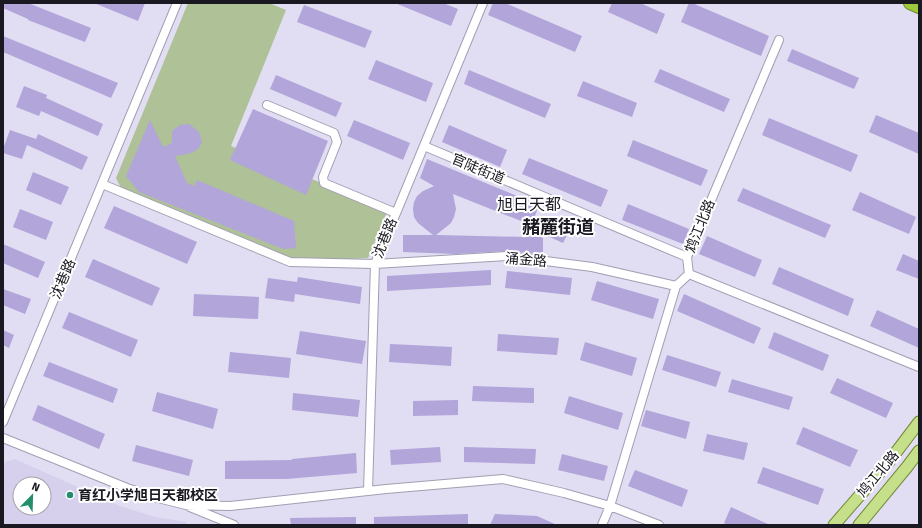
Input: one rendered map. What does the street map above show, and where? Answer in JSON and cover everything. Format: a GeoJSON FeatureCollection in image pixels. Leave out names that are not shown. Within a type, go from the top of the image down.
{"type":"FeatureCollection","features":[{"type":"Feature","properties":{"kind":"highway"},"geometry":{"type":"LineString","coordinates":[[910,3],[919,7]]}},
{"type":"Feature","properties":{"kind":"main road","name":"鸠江北路"},"geometry":{"type":"LineString","coordinates":[[834,525],[888,463],[919,422]]}},
{"type":"Feature","properties":{"kind":"main road","name":"鸠江北路"},"geometry":{"type":"LineString","coordinates":[[859,525],[908,467],[919,450]]}},
{"type":"Feature","properties":{"kind":"street","name":"沈巷路"},"geometry":{"type":"LineString","coordinates":[[3,422],[178,3]]}},
{"type":"Feature","properties":{"kind":"street","name":"沈巷路"},"geometry":{"type":"LineString","coordinates":[[368,491],[375,264],[483,3]]}},
{"type":"Feature","properties":{"kind":"street","name":"鸩江北路"},"geometry":{"type":"LineString","coordinates":[[676,286],[689,274],[687,257],[780,40]]}},
{"type":"Feature","properties":{"kind":"street"},"geometry":{"type":"LineString","coordinates":[[267,105],[334,133],[337,142],[323,177],[324,183],[396,213]]}},
{"type":"Feature","properties":{"kind":"street","name":"官陡街道"},"geometry":{"type":"LineString","coordinates":[[424,146],[687,257]]}},
{"type":"Feature","properties":{"kind":"street","name":"涌金路"},"geometry":{"type":"LineString","coordinates":[[102,184],[290,262],[375,264],[507,256],[592,267],[676,286]]}},
{"type":"Feature","properties":{"kind":"street"},"geometry":{"type":"LineString","coordinates":[[689,274],[919,367]]}},
{"type":"Feature","properties":{"kind":"street"},"geometry":{"type":"LineString","coordinates":[[602,525],[610,506],[676,286]]}},
{"type":"Feature","properties":{"kind":"street"},"geometry":{"type":"LineString","coordinates":[[3,438],[127,488],[186,505],[234,525]]}},
{"type":"Feature","properties":{"kind":"street"},"geometry":{"type":"LineString","coordinates":[[186,505],[230,506],[368,491],[503,479],[564,493],[610,506],[659,525]]}},
{"type":"Feature","properties":{"kind":"shaded area","name":"育红小学旭日天都校区"},"geometry":{"type":"Polygon","coordinates":[[[15,459],[120,506],[155,517],[187,522],[186,525],[3,525],[3,466],[5,462],[15,459]]]}},
{"type":"Feature","properties":{"kind":"green space"},"geometry":{"type":"Polygon","coordinates":[[[188,3],[269,3],[286,10],[231,146],[388,210],[368,258],[290,262],[121,188],[116,178],[188,3]]]}},
{"type":"Feature","properties":{"kind":"building"},"geometry":{"type":"Polygon","coordinates":[[[3,3],[28,3],[91,28],[85,42],[28,20],[3,8],[3,3]]]}},
{"type":"Feature","properties":{"kind":"building"},"geometry":{"type":"Polygon","coordinates":[[[94,3],[145,3],[138,21],[94,3]]]}},
{"type":"Feature","properties":{"kind":"building"},"geometry":{"type":"Polygon","coordinates":[[[395,3],[443,3],[458,9],[451,26],[395,3]]]}},
{"type":"Feature","properties":{"kind":"building"},"geometry":{"type":"Polygon","coordinates":[[[493,3],[505,3],[582,36],[575,52],[488,15],[493,3]]]}},
{"type":"Feature","properties":{"kind":"building"},"geometry":{"type":"Polygon","coordinates":[[[612,3],[640,3],[665,14],[657,34],[608,12],[612,3]]]}},
{"type":"Feature","properties":{"kind":"building"},"geometry":{"type":"Polygon","coordinates":[[[689,3],[769,36],[761,56],[681,22],[689,3]]]}},
{"type":"Feature","properties":{"kind":"building"},"geometry":{"type":"Polygon","coordinates":[[[304,5],[372,31],[365,48],[297,22],[304,5]]]}},
{"type":"Feature","properties":{"kind":"building"},"geometry":{"type":"Polygon","coordinates":[[[3,36],[118,83],[111,98],[3,52],[3,36]]]}},
{"type":"Feature","properties":{"kind":"building"},"geometry":{"type":"Polygon","coordinates":[[[792,49],[859,78],[854,89],[787,61],[792,49]]]}},
{"type":"Feature","properties":{"kind":"building"},"geometry":{"type":"Polygon","coordinates":[[[376,60],[433,83],[426,102],[368,79],[376,60]]]}},
{"type":"Feature","properties":{"kind":"building"},"geometry":{"type":"Polygon","coordinates":[[[660,69],[730,99],[724,112],[654,82],[660,69]]]}},
{"type":"Feature","properties":{"kind":"building"},"geometry":{"type":"Polygon","coordinates":[[[469,70],[551,104],[545,118],[464,84],[469,70]]]}},
{"type":"Feature","properties":{"kind":"building"},"geometry":{"type":"Polygon","coordinates":[[[276,75],[342,103],[336,117],[270,89],[276,75]]]}},
{"type":"Feature","properties":{"kind":"building"},"geometry":{"type":"Polygon","coordinates":[[[583,81],[637,103],[632,117],[577,96],[583,81]]]}},
{"type":"Feature","properties":{"kind":"building"},"geometry":{"type":"Polygon","coordinates":[[[24,86],[47,95],[46,98],[103,124],[98,136],[41,111],[39,116],[16,107],[24,86]]]}},
{"type":"Feature","properties":{"kind":"building"},"geometry":{"type":"Polygon","coordinates":[[[253,109],[328,141],[306,195],[230,160],[253,109]]]}},
{"type":"Feature","properties":{"kind":"building"},"geometry":{"type":"Polygon","coordinates":[[[876,115],[919,133],[919,154],[869,132],[876,115]]]}},
{"type":"Feature","properties":{"kind":"building"},"geometry":{"type":"Polygon","coordinates":[[[769,118],[858,155],[851,172],[762,135],[769,118]]]}},
{"type":"Feature","properties":{"kind":"building"},"geometry":{"type":"Polygon","coordinates":[[[150,120],[163,147],[172,143],[172,131],[180,125],[189,124],[199,132],[202,143],[197,150],[188,154],[175,156],[187,183],[194,186],[197,180],[294,221],[296,248],[283,249],[139,192],[126,176],[150,120]]]}},
{"type":"Feature","properties":{"kind":"building"},"geometry":{"type":"Polygon","coordinates":[[[354,120],[410,143],[403,160],[347,136],[354,120]]]}},
{"type":"Feature","properties":{"kind":"building"},"geometry":{"type":"Polygon","coordinates":[[[449,125],[507,150],[500,167],[442,142],[449,125]]]}},
{"type":"Feature","properties":{"kind":"building"},"geometry":{"type":"Polygon","coordinates":[[[10,130],[36,139],[38,134],[88,157],[82,170],[27,145],[22,159],[3,153],[10,130]]]}},
{"type":"Feature","properties":{"kind":"building"},"geometry":{"type":"Polygon","coordinates":[[[633,140],[708,170],[701,186],[627,156],[633,140]]]}},
{"type":"Feature","properties":{"kind":"building"},"geometry":{"type":"Polygon","coordinates":[[[529,158],[608,190],[601,207],[522,174],[529,158]]]}},
{"type":"Feature","properties":{"kind":"building"},"geometry":{"type":"Polygon","coordinates":[[[427,159],[539,205],[535,216],[569,231],[563,243],[543,234],[543,255],[507,251],[455,254],[403,252],[403,235],[433,235],[418,223],[414,217],[414,202],[417,196],[423,191],[434,186],[420,178],[427,159]],[[453,194],[456,209],[454,217],[451,223],[436,235],[526,237],[531,225],[453,194]]]}},
{"type":"Feature","properties":{"kind":"building"},"geometry":{"type":"Polygon","coordinates":[[[33,172],[69,187],[61,205],[26,190],[33,172]]]}},
{"type":"Feature","properties":{"kind":"building"},"geometry":{"type":"Polygon","coordinates":[[[743,188],[831,225],[825,238],[737,201],[743,188]]]}},
{"type":"Feature","properties":{"kind":"building"},"geometry":{"type":"Polygon","coordinates":[[[860,192],[916,217],[909,234],[852,210],[860,192]]]}},
{"type":"Feature","properties":{"kind":"building"},"geometry":{"type":"Polygon","coordinates":[[[628,204],[689,229],[683,244],[622,220],[628,204]]]}},
{"type":"Feature","properties":{"kind":"building"},"geometry":{"type":"Polygon","coordinates":[[[114,206],[197,242],[187,264],[104,228],[114,206]]]}},
{"type":"Feature","properties":{"kind":"building"},"geometry":{"type":"Polygon","coordinates":[[[20,209],[53,222],[46,240],[13,227],[20,209]]]}},
{"type":"Feature","properties":{"kind":"building"},"geometry":{"type":"Polygon","coordinates":[[[707,236],[762,260],[755,277],[699,254],[707,236]]]}},
{"type":"Feature","properties":{"kind":"building"},"geometry":{"type":"Polygon","coordinates":[[[3,244],[45,262],[38,278],[3,263],[3,244]]]}},
{"type":"Feature","properties":{"kind":"building"},"geometry":{"type":"Polygon","coordinates":[[[903,254],[919,261],[919,279],[896,270],[903,254]]]}},
{"type":"Feature","properties":{"kind":"building"},"geometry":{"type":"Polygon","coordinates":[[[93,259],[160,288],[152,306],[85,277],[93,259]]]}},
{"type":"Feature","properties":{"kind":"building"},"geometry":{"type":"Polygon","coordinates":[[[779,267],[854,299],[848,316],[772,284],[779,267]]]}},
{"type":"Feature","properties":{"kind":"building"},"geometry":{"type":"Polygon","coordinates":[[[491,270],[491,285],[387,291],[387,276],[491,270]]]}},
{"type":"Feature","properties":{"kind":"building"},"geometry":{"type":"Polygon","coordinates":[[[507,271],[572,278],[570,295],[505,288],[507,271]]]}},
{"type":"Feature","properties":{"kind":"building"},"geometry":{"type":"Polygon","coordinates":[[[298,277],[362,287],[360,304],[295,294],[294,302],[265,298],[268,278],[297,282],[298,277]]]}},
{"type":"Feature","properties":{"kind":"building"},"geometry":{"type":"Polygon","coordinates":[[[597,281],[659,299],[653,319],[591,300],[597,281]]]}},
{"type":"Feature","properties":{"kind":"building"},"geometry":{"type":"Polygon","coordinates":[[[3,289],[31,299],[25,314],[3,305],[3,289]]]}},
{"type":"Feature","properties":{"kind":"building"},"geometry":{"type":"Polygon","coordinates":[[[194,294],[259,297],[258,319],[193,316],[194,294]]]}},
{"type":"Feature","properties":{"kind":"building"},"geometry":{"type":"Polygon","coordinates":[[[684,294],[761,328],[754,344],[677,311],[684,294]]]}},
{"type":"Feature","properties":{"kind":"building"},"geometry":{"type":"Polygon","coordinates":[[[877,310],[919,329],[919,348],[870,326],[877,310]]]}},
{"type":"Feature","properties":{"kind":"building"},"geometry":{"type":"Polygon","coordinates":[[[69,312],[138,340],[131,357],[62,328],[69,312]]]}},
{"type":"Feature","properties":{"kind":"building"},"geometry":{"type":"Polygon","coordinates":[[[3,330],[14,335],[9,348],[3,345],[3,330]]]}},
{"type":"Feature","properties":{"kind":"building"},"geometry":{"type":"Polygon","coordinates":[[[300,331],[366,341],[362,364],[296,354],[300,331]]]}},
{"type":"Feature","properties":{"kind":"building"},"geometry":{"type":"Polygon","coordinates":[[[774,332],[829,355],[823,371],[768,348],[774,332]]]}},
{"type":"Feature","properties":{"kind":"building"},"geometry":{"type":"Polygon","coordinates":[[[498,334],[559,338],[557,355],[497,351],[498,334]]]}},
{"type":"Feature","properties":{"kind":"building"},"geometry":{"type":"Polygon","coordinates":[[[585,342],[637,358],[632,376],[580,360],[585,342]]]}},
{"type":"Feature","properties":{"kind":"building"},"geometry":{"type":"Polygon","coordinates":[[[390,344],[452,347],[451,366],[389,362],[390,344]]]}},
{"type":"Feature","properties":{"kind":"building"},"geometry":{"type":"Polygon","coordinates":[[[230,352],[291,358],[289,378],[228,372],[230,352]]]}},
{"type":"Feature","properties":{"kind":"building"},"geometry":{"type":"Polygon","coordinates":[[[667,355],[721,372],[716,387],[662,370],[667,355]]]}},
{"type":"Feature","properties":{"kind":"building"},"geometry":{"type":"Polygon","coordinates":[[[49,362],[118,389],[113,403],[43,376],[49,362]]]}},
{"type":"Feature","properties":{"kind":"building"},"geometry":{"type":"Polygon","coordinates":[[[837,378],[893,403],[886,418],[830,393],[837,378]]]}},
{"type":"Feature","properties":{"kind":"building"},"geometry":{"type":"Polygon","coordinates":[[[732,379],[793,397],[789,410],[728,392],[732,379]]]}},
{"type":"Feature","properties":{"kind":"building"},"geometry":{"type":"Polygon","coordinates":[[[473,386],[534,388],[534,403],[472,401],[473,386]]]}},
{"type":"Feature","properties":{"kind":"building"},"geometry":{"type":"Polygon","coordinates":[[[157,392],[218,409],[213,429],[152,411],[157,392]]]}},
{"type":"Feature","properties":{"kind":"building"},"geometry":{"type":"Polygon","coordinates":[[[293,393],[360,400],[358,417],[292,410],[293,393]]]}},
{"type":"Feature","properties":{"kind":"building"},"geometry":{"type":"Polygon","coordinates":[[[569,396],[623,413],[618,430],[564,413],[569,396]]]}},
{"type":"Feature","properties":{"kind":"building"},"geometry":{"type":"Polygon","coordinates":[[[458,400],[458,415],[413,416],[413,401],[458,400]]]}},
{"type":"Feature","properties":{"kind":"building"},"geometry":{"type":"Polygon","coordinates":[[[38,405],[105,434],[99,449],[32,420],[38,405]]]}},
{"type":"Feature","properties":{"kind":"building"},"geometry":{"type":"Polygon","coordinates":[[[646,410],[690,422],[686,439],[641,426],[646,410]]]}},
{"type":"Feature","properties":{"kind":"building"},"geometry":{"type":"Polygon","coordinates":[[[803,427],[858,450],[850,467],[796,444],[803,427]]]}},
{"type":"Feature","properties":{"kind":"building"},"geometry":{"type":"Polygon","coordinates":[[[707,434],[748,443],[744,460],[703,451],[707,434]]]}},
{"type":"Feature","properties":{"kind":"building"},"geometry":{"type":"Polygon","coordinates":[[[136,445],[193,460],[189,476],[132,461],[136,445]]]}},
{"type":"Feature","properties":{"kind":"building"},"geometry":{"type":"Polygon","coordinates":[[[440,447],[441,462],[391,465],[390,450],[440,447]]]}},
{"type":"Feature","properties":{"kind":"building"},"geometry":{"type":"Polygon","coordinates":[[[464,447],[536,449],[535,464],[464,462],[464,447]]]}},
{"type":"Feature","properties":{"kind":"building"},"geometry":{"type":"Polygon","coordinates":[[[356,453],[357,473],[286,479],[225,479],[225,461],[292,460],[356,453]]]}},
{"type":"Feature","properties":{"kind":"building"},"geometry":{"type":"Polygon","coordinates":[[[562,454],[608,466],[604,481],[558,470],[562,454]]]}},
{"type":"Feature","properties":{"kind":"building"},"geometry":{"type":"Polygon","coordinates":[[[763,467],[824,489],[818,505],[757,483],[763,467]]]}},
{"type":"Feature","properties":{"kind":"building"},"geometry":{"type":"Polygon","coordinates":[[[635,470],[688,490],[682,507],[628,486],[635,470]]]}},
{"type":"Feature","properties":{"kind":"building"},"geometry":{"type":"Polygon","coordinates":[[[731,507],[770,525],[728,525],[724,523],[731,507]]]}},
{"type":"Feature","properties":{"kind":"building"},"geometry":{"type":"Polygon","coordinates":[[[468,514],[468,525],[374,525],[374,517],[468,514]]]}},
{"type":"Feature","properties":{"kind":"building"},"geometry":{"type":"Polygon","coordinates":[[[495,514],[537,516],[557,525],[490,525],[495,514]]]}},
{"type":"Feature","properties":{"kind":"building"},"geometry":{"type":"Polygon","coordinates":[[[356,517],[356,525],[291,525],[290,518],[356,517]]]}},
{"type":"Feature","properties":{"kind":"place","name":"育红小学旭日天都校区"},"geometry":{"type":"Point","coordinates":[70,495]}},
{"type":"Feature","properties":{"kind":"district","name":"旭日天都"},"geometry":{"type":"Point","coordinates":[529,204]}},
{"type":"Feature","properties":{"kind":"district","name":"赭麓街道"},"geometry":{"type":"Point","coordinates":[558,227]}}]}
